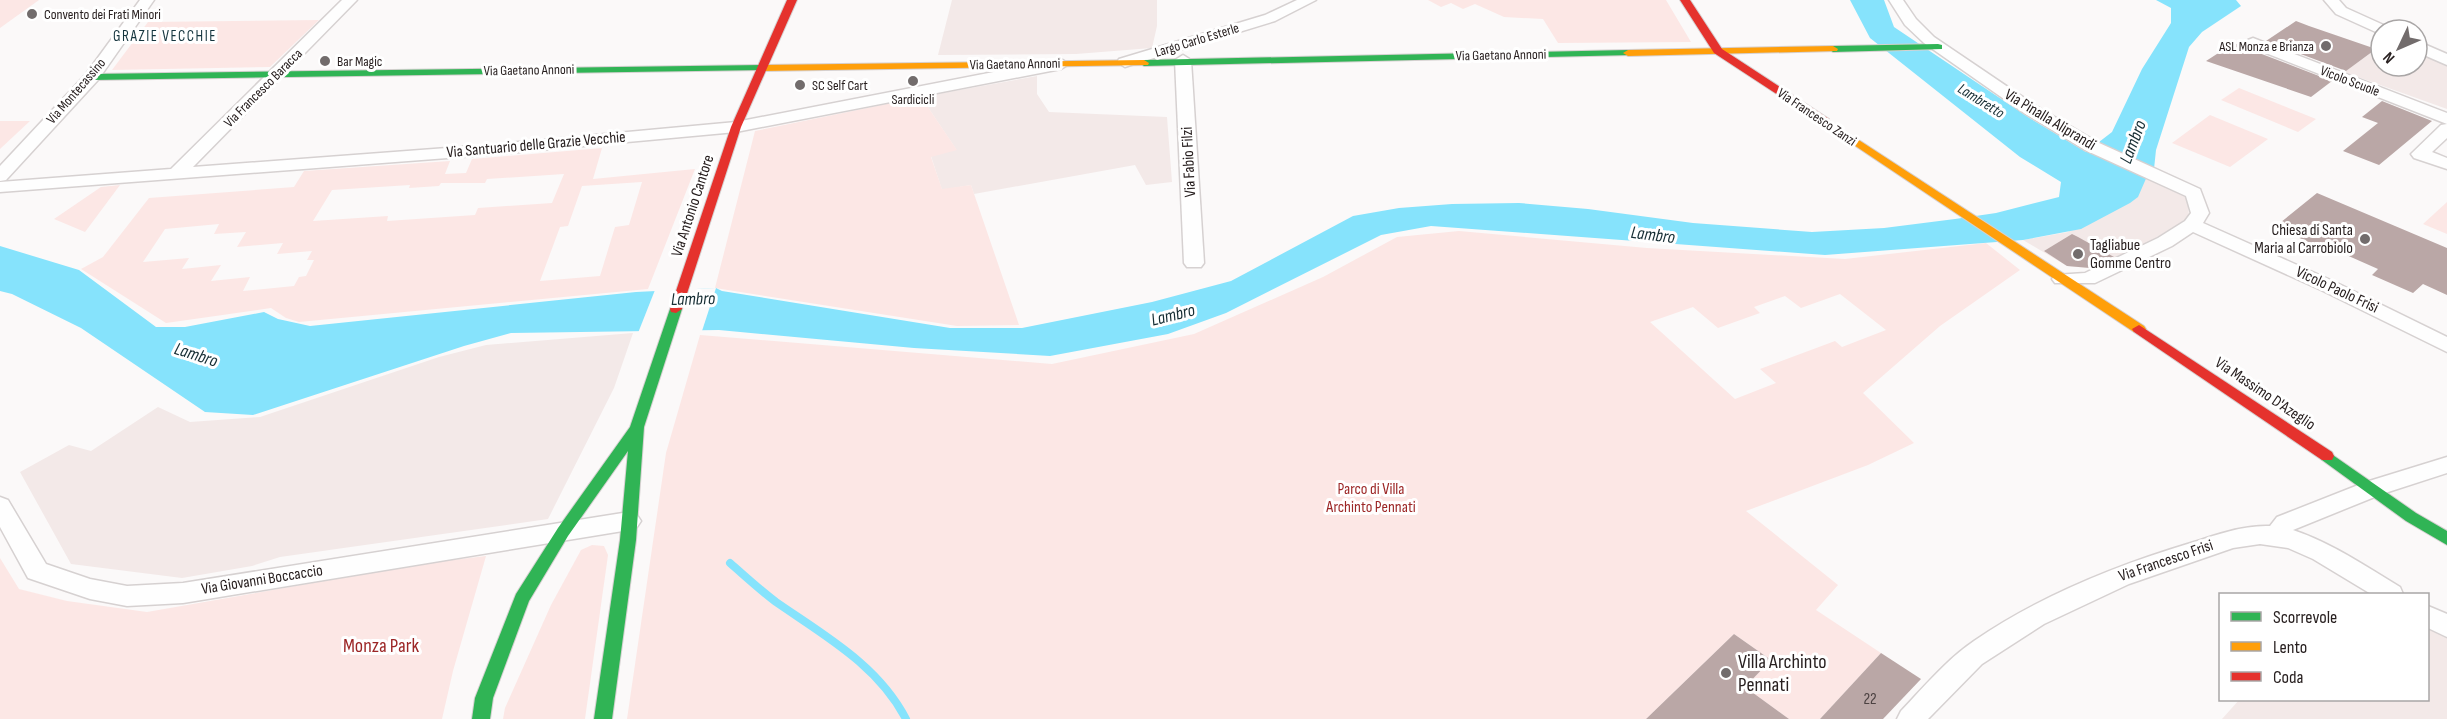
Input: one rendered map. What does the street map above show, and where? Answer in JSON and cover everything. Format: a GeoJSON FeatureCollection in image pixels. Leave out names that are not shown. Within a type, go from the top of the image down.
{"type":"FeatureCollection","features":[{"type":"Feature","properties":{"kind":"street","name":"Via Montecassino"},"geometry":{"type":"LineString","coordinates":[[0,176],[92,77],[147,0]]}},
{"type":"Feature","properties":{"kind":"street","name":"Via Francesco Baracca"},"geometry":{"type":"LineString","coordinates":[[175,175],[350,0]]}},
{"type":"Feature","properties":{"kind":"street","name":"Via Antonio Cantore"},"geometry":{"type":"LineString","coordinates":[[637,427],[736,127],[792,0]]}},
{"type":"Feature","properties":{"kind":"street","name":"Largo Carlo Esterle"},"geometry":{"type":"LineString","coordinates":[[1270,18],[1290,0]]}},
{"type":"Feature","properties":{"kind":"street","name":"Largo Carlo Esterle"},"geometry":{"type":"LineString","coordinates":[[1124,63],[1270,18],[1309,0]]}},
{"type":"Feature","properties":{"kind":"street","name":"Via Francesco Zanzi"},"geometry":{"type":"LineString","coordinates":[[1685,0],[1718,51],[2062,279]]}},
{"type":"Feature","properties":{"kind":"street","name":"Via Pinalla Aliprandi"},"geometry":{"type":"LineString","coordinates":[[1896,0],[1906,18],[1933,48],[2020,104],[2093,147],[2151,171],[2194,193],[2200,213],[2192,225]]}},
{"type":"Feature","properties":{"kind":"street"},"geometry":{"type":"LineString","coordinates":[[2331,0],[2342,10],[2369,23]]}},
{"type":"Feature","properties":{"kind":"street","name":"Vicolo Scuole"},"geometry":{"type":"LineString","coordinates":[[2253,43],[2447,119]]}},
{"type":"Feature","properties":{"kind":"street","name":"Via Gaetano Annoni"},"geometry":{"type":"LineString","coordinates":[[92,77],[1124,63],[1183,60],[1933,48]]}},
{"type":"Feature","properties":{"kind":"street"},"geometry":{"type":"LineString","coordinates":[[2429,52],[2447,60]]}},
{"type":"Feature","properties":{"kind":"street","name":"Via Fabio Filzi"},"geometry":{"type":"LineString","coordinates":[[1183,60],[1194,263]]}},
{"type":"Feature","properties":{"kind":"street","name":"Via Santuario delle Grazie Vecchie"},"geometry":{"type":"LineString","coordinates":[[0,187],[175,175],[736,127],[1067,63]]}},
{"type":"Feature","properties":{"kind":"street"},"geometry":{"type":"LineString","coordinates":[[2447,129],[2420,154],[2447,164]]}},
{"type":"Feature","properties":{"kind":"street"},"geometry":{"type":"LineString","coordinates":[[2062,279],[2088,279],[2165,242],[2192,225]]}},
{"type":"Feature","properties":{"kind":"street","name":"Vicolo Paolo Frisi"},"geometry":{"type":"LineString","coordinates":[[2192,225],[2349,296],[2447,345]]}},
{"type":"Feature","properties":{"kind":"street","name":"Via Massimo D'Azeglio"},"geometry":{"type":"LineString","coordinates":[[2062,279],[2374,488],[2410,517],[2447,539]]}},
{"type":"Feature","properties":{"kind":"street"},"geometry":{"type":"LineString","coordinates":[[603,719],[629,520],[637,427]]}},
{"type":"Feature","properties":{"kind":"street"},"geometry":{"type":"LineString","coordinates":[[481,719],[484,698],[522,599],[563,532],[637,427]]}},
{"type":"Feature","properties":{"kind":"street"},"geometry":{"type":"LineString","coordinates":[[2279,536],[2280,529],[2285,523],[2374,488],[2447,465]]}},
{"type":"Feature","properties":{"kind":"street","name":"Via Giovanni Boccaccio"},"geometry":{"type":"LineString","coordinates":[[0,506],[38,571],[90,589],[127,596],[183,593],[629,520]]}},
{"type":"Feature","properties":{"kind":"street","name":"Via Francesco Frisi"},"geometry":{"type":"LineString","coordinates":[[1911,719],[1946,682],[1982,650],[2023,625],[2098,586],[2158,561],[2237,538],[2253,535],[2279,536],[2311,547],[2389,593]]}},
{"type":"Feature","properties":{"kind":"street"},"geometry":{"type":"LineString","coordinates":[[2429,617],[2447,627]]}},
{"type":"Feature","properties":{"kind":"shaded area"},"geometry":{"type":"Polygon","coordinates":[[[952,0],[1157,0],[1157,26],[1152,48],[1076,54],[938,55],[952,0]]]}},
{"type":"Feature","properties":{"kind":"shaded area"},"geometry":{"type":"Polygon","coordinates":[[[2369,54],[2369,78],[2429,78],[2429,58],[2447,66],[2447,109],[2344,72],[2369,54]]]}},
{"type":"Feature","properties":{"kind":"shaded area"},"geometry":{"type":"Polygon","coordinates":[[[1037,76],[1037,94],[1049,112],[1167,117],[1172,182],[1146,185],[1135,165],[974,194],[971,185],[942,190],[931,156],[956,149],[921,97],[1037,76]]]}},
{"type":"Feature","properties":{"kind":"shaded area"},"geometry":{"type":"Polygon","coordinates":[[[2148,174],[2187,195],[2189,216],[2182,223],[2101,269],[2067,266],[2023,240],[2068,232],[2148,174]]]}},
{"type":"Feature","properties":{"kind":"shaded area"},"geometry":{"type":"Polygon","coordinates":[[[633,333],[614,388],[548,519],[280,557],[252,566],[182,578],[71,564],[20,472],[69,445],[91,451],[158,407],[190,422],[260,417],[439,357],[486,345],[633,333]]]}},
{"type":"Feature","properties":{"kind":"shaded area"},"geometry":{"type":"Polygon","coordinates":[[[2429,626],[2447,637],[2447,719],[2222,719],[2238,701],[2429,701],[2429,626]]]}},
{"type":"Feature","properties":{"kind":"green space"},"geometry":{"type":"Polygon","coordinates":[[[0,0],[39,0],[0,28],[0,0]]]}},
{"type":"Feature","properties":{"kind":"green space"},"geometry":{"type":"Polygon","coordinates":[[[1428,0],[1666,0],[1691,42],[1558,43],[1543,19],[1504,17],[1475,4],[1463,9],[1451,3],[1441,7],[1428,0]]]}},
{"type":"Feature","properties":{"kind":"green space"},"geometry":{"type":"Polygon","coordinates":[[[319,20],[270,67],[112,70],[148,22],[319,20]]]}},
{"type":"Feature","properties":{"kind":"green space"},"geometry":{"type":"Polygon","coordinates":[[[2239,88],[2316,119],[2298,132],[2221,100],[2239,88]]]}},
{"type":"Feature","properties":{"kind":"green space"},"geometry":{"type":"Polygon","coordinates":[[[921,97],[957,150],[931,157],[942,189],[971,185],[1019,325],[957,326],[715,288],[755,131],[921,97]]]}},
{"type":"Feature","properties":{"kind":"green space"},"geometry":{"type":"Polygon","coordinates":[[[2210,115],[2268,139],[2230,167],[2172,143],[2210,115]]]}},
{"type":"Feature","properties":{"kind":"green space"},"geometry":{"type":"Polygon","coordinates":[[[0,121],[30,121],[0,149],[0,121]]]}},
{"type":"Feature","properties":{"kind":"green space"},"geometry":{"type":"Polygon","coordinates":[[[602,148],[593,179],[695,169],[648,289],[299,322],[286,318],[271,308],[166,323],[81,269],[103,257],[149,198],[294,187],[304,171],[450,161],[445,174],[466,173],[472,159],[602,148]],[[564,174],[487,179],[485,183],[441,183],[439,186],[409,188],[410,185],[332,190],[313,221],[388,216],[387,221],[475,215],[478,208],[552,203],[564,174]],[[642,182],[582,186],[568,226],[560,227],[540,281],[600,276],[615,227],[629,225],[642,182]],[[219,224],[165,229],[143,262],[189,258],[182,269],[221,265],[211,281],[250,277],[243,291],[294,286],[299,277],[306,276],[314,260],[307,260],[312,251],[277,254],[283,243],[237,247],[246,232],[214,234],[219,224]]]}},
{"type":"Feature","properties":{"kind":"green space"},"geometry":{"type":"Polygon","coordinates":[[[120,185],[85,232],[54,219],[101,187],[120,185]]]}},
{"type":"Feature","properties":{"kind":"green space"},"geometry":{"type":"Polygon","coordinates":[[[2447,202],[2447,234],[2423,224],[2447,202]]]}},
{"type":"Feature","properties":{"kind":"green space","name":"Parco di Villa Archinto Pennati"},"geometry":{"type":"Polygon","coordinates":[[[1459,231],[1647,248],[1845,259],[1986,243],[2020,270],[1940,326],[1863,393],[1914,443],[1868,465],[1746,511],[1838,585],[1816,610],[1881,653],[1820,719],[1789,719],[1745,687],[1771,660],[1734,634],[1646,719],[627,719],[666,453],[700,335],[1052,364],[1194,334],[1323,277],[1397,237],[1459,231]],[[1840,294],[1801,308],[1785,296],[1754,307],[1760,313],[1718,328],[1693,307],[1650,322],[1735,399],[1776,383],[1760,369],[1835,341],[1842,347],[1886,330],[1840,294]]]}},
{"type":"Feature","properties":{"kind":"green space"},"geometry":{"type":"Polygon","coordinates":[[[592,545],[604,546],[608,555],[585,719],[503,719],[505,708],[551,605],[581,550],[592,545]]]}},
{"type":"Feature","properties":{"kind":"green space","name":"Monza Park"},"geometry":{"type":"Polygon","coordinates":[[[486,556],[453,671],[442,719],[0,719],[0,558],[19,589],[67,601],[147,612],[427,563],[486,556]]]}},
{"type":"Feature","properties":{"kind":"water"},"geometry":{"type":"Polygon","coordinates":[[[1850,0],[1884,0],[1894,27],[2031,119],[2086,152],[2112,132],[2142,69],[2171,23],[2171,8],[2156,0],[2236,0],[2241,6],[2202,32],[2189,47],[2156,150],[2154,169],[2148,174],[2138,197],[2081,229],[2023,240],[1825,255],[1431,226],[1381,235],[1226,313],[1168,334],[1050,356],[914,348],[719,330],[511,333],[464,346],[253,415],[205,412],[81,328],[12,294],[0,291],[0,246],[79,270],[156,327],[185,327],[264,312],[278,319],[310,326],[636,292],[716,288],[722,291],[950,328],[1022,328],[1152,302],[1231,281],[1353,216],[1399,208],[1519,203],[1588,209],[1693,223],[1812,232],[1884,228],[1955,219],[1996,213],[2059,197],[2061,182],[2020,157],[1870,38],[1850,0]]]}},
{"type":"Feature","properties":{"kind":"pier"},"geometry":{"type":"Polygon","coordinates":[[[716,288],[702,331],[638,333],[655,290],[716,288]]]}},
{"type":"Feature","properties":{"kind":"building","name":"ASL Monza e Brianza"},"geometry":{"type":"Polygon","coordinates":[[[2296,21],[2369,47],[2369,54],[2346,71],[2266,41],[2296,21]]]}},
{"type":"Feature","properties":{"kind":"building"},"geometry":{"type":"Polygon","coordinates":[[[2234,43],[2332,81],[2311,97],[2206,61],[2234,43]]]}},
{"type":"Feature","properties":{"kind":"building"},"geometry":{"type":"Polygon","coordinates":[[[2382,101],[2432,121],[2379,165],[2343,151],[2378,123],[2362,117],[2382,101]]]}},
{"type":"Feature","properties":{"kind":"building","name":"Chiesa di Santa Maria al Carrobiolo"},"geometry":{"type":"Polygon","coordinates":[[[2317,193],[2447,248],[2447,295],[2423,284],[2413,293],[2372,275],[2378,269],[2275,227],[2317,193]]]}},
{"type":"Feature","properties":{"kind":"building","name":"Tagliabue Gomme Centro"},"geometry":{"type":"Polygon","coordinates":[[[2072,234],[2114,257],[2090,268],[2067,266],[2044,251],[2072,234]]]}},
{"type":"Feature","properties":{"kind":"building","name":"Villa Archinto Pennati"},"geometry":{"type":"Polygon","coordinates":[[[1734,634],[1771,660],[1745,687],[1789,719],[1646,719],[1734,634]]]}},
{"type":"Feature","properties":{"kind":"building","name":"Villa Archinto Pennati"},"geometry":{"type":"Polygon","coordinates":[[[1881,653],[1921,679],[1883,719],[1820,719],[1881,653]]]}},
{"type":"Feature","properties":{"kind":"waterway"},"geometry":{"type":"LineString","coordinates":[[730,563],[776,602],[849,653],[865,667],[881,683],[906,719]]}},
{"type":"Feature","properties":{"kind":"traffic: fast"},"geometry":{"type":"LineString","coordinates":[[1833,49],[1938,47]]}},
{"type":"Feature","properties":{"kind":"traffic: fast"},"geometry":{"type":"LineString","coordinates":[[1144,63],[1628,53]]}},
{"type":"Feature","properties":{"kind":"traffic: fast"},"geometry":{"type":"LineString","coordinates":[[92,77],[762,68]]}},
{"type":"Feature","properties":{"kind":"traffic: fast"},"geometry":{"type":"LineString","coordinates":[[603,719],[628,540],[637,427],[676,309]]}},
{"type":"Feature","properties":{"kind":"traffic: fast"},"geometry":{"type":"LineString","coordinates":[[481,719],[484,698],[522,599],[563,532],[636,429]]}},
{"type":"Feature","properties":{"kind":"traffic: fast"},"geometry":{"type":"LineString","coordinates":[[2327,456],[2411,517],[2447,539]]}},
{"type":"Feature","properties":{"kind":"traffic: slow"},"geometry":{"type":"LineString","coordinates":[[1628,53],[1833,49]]}},
{"type":"Feature","properties":{"kind":"traffic: slow"},"geometry":{"type":"LineString","coordinates":[[762,68],[1144,63]]}},
{"type":"Feature","properties":{"kind":"traffic: slow"},"geometry":{"type":"LineString","coordinates":[[1825,121],[2139,329]]}},
{"type":"Feature","properties":{"kind":"traffic: jam"},"geometry":{"type":"LineString","coordinates":[[676,309],[736,127],[792,0]]}},
{"type":"Feature","properties":{"kind":"traffic: jam"},"geometry":{"type":"LineString","coordinates":[[1685,0],[1718,51],[1825,121]]}},
{"type":"Feature","properties":{"kind":"traffic: jam"},"geometry":{"type":"LineString","coordinates":[[2139,329],[2327,456]]}},
{"type":"Feature","properties":{"kind":"place","name":"Convento dei Frati Minori"},"geometry":{"type":"Point","coordinates":[32,14]}},
{"type":"Feature","properties":{"kind":"place","name":"ASL Monza e Brianza"},"geometry":{"type":"Point","coordinates":[2326,46]}},
{"type":"Feature","properties":{"kind":"place","name":"Bar Magic"},"geometry":{"type":"Point","coordinates":[325,61]}},
{"type":"Feature","properties":{"kind":"place","name":"Sardicicli"},"geometry":{"type":"Point","coordinates":[913,81]}},
{"type":"Feature","properties":{"kind":"place","name":"SC Self Cart"},"geometry":{"type":"Point","coordinates":[800,85]}},
{"type":"Feature","properties":{"kind":"place","name":"Chiesa di Santa Maria al Carrobiolo"},"geometry":{"type":"Point","coordinates":[2365,239]}},
{"type":"Feature","properties":{"kind":"place","name":"Tagliabue Gomme Centro"},"geometry":{"type":"Point","coordinates":[2078,254]}},
{"type":"Feature","properties":{"kind":"place","name":"Villa Archinto Pennati"},"geometry":{"type":"Point","coordinates":[1726,673]}},
{"type":"Feature","properties":{"kind":"district","name":"GRAZIE VECCHIE"},"geometry":{"type":"Point","coordinates":[165,36]}},
{"type":"Feature","properties":{"kind":"water label","name":"Lambretto"},"geometry":{"type":"Point","coordinates":[1981,101]}},
{"type":"Feature","properties":{"kind":"water label","name":"Lambro"},"geometry":{"type":"Point","coordinates":[2133,142]}},
{"type":"Feature","properties":{"kind":"water label","name":"Lambro"},"geometry":{"type":"Point","coordinates":[1653,235]}},
{"type":"Feature","properties":{"kind":"water label","name":"Lambro"},"geometry":{"type":"Point","coordinates":[693,299]}},
{"type":"Feature","properties":{"kind":"water label","name":"Lambro"},"geometry":{"type":"Point","coordinates":[1173,315]}},
{"type":"Feature","properties":{"kind":"water label","name":"Lambro"},"geometry":{"type":"Point","coordinates":[196,355]}}]}
